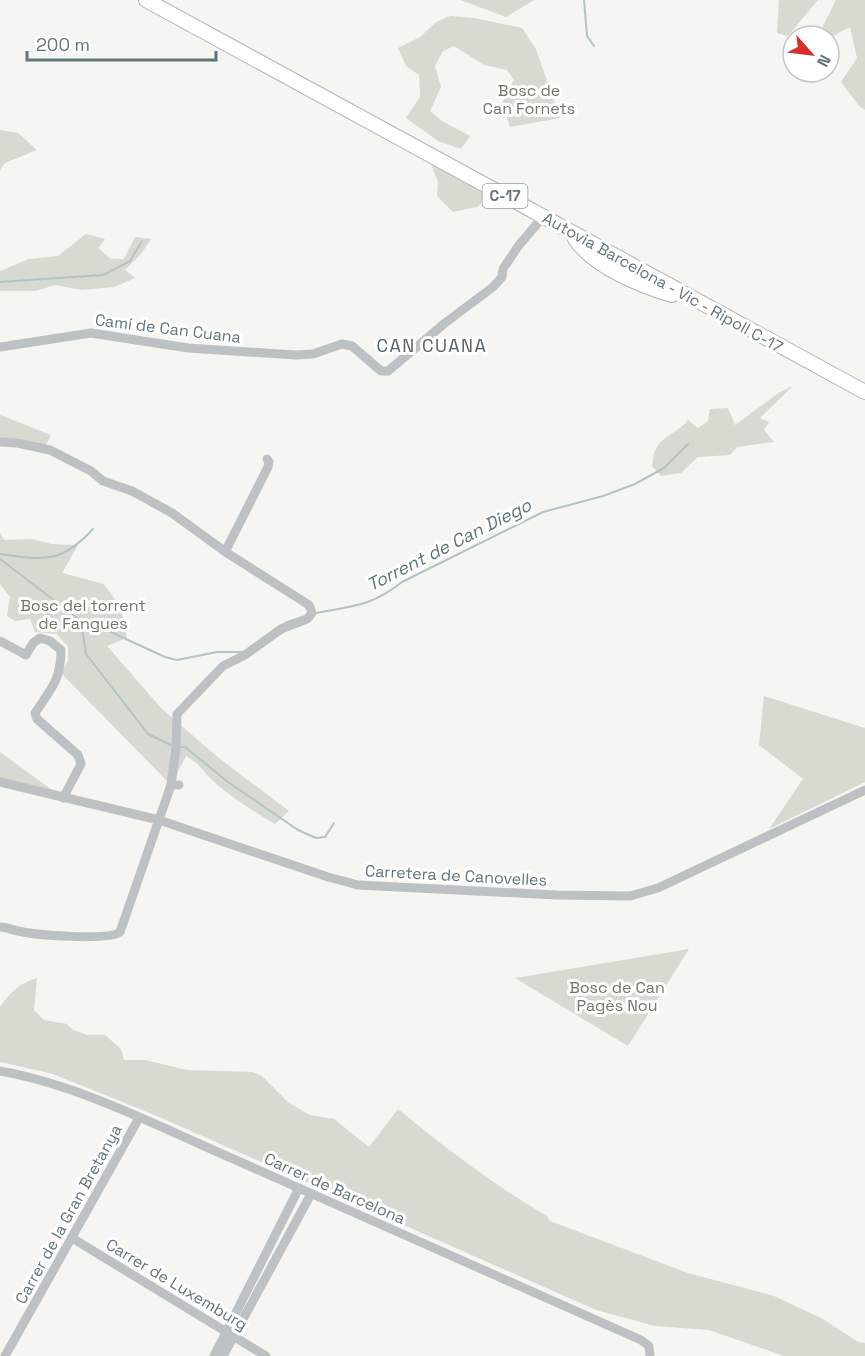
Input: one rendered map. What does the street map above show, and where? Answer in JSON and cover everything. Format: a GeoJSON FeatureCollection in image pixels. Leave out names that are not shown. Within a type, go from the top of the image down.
{"type":"FeatureCollection","features":[{"type":"Feature","properties":{"kind":"highway","name":"Autovia Barcelona - Vic - Ripoll C-17"},"geometry":{"type":"LineString","coordinates":[[146,0],[571,232],[581,248],[605,265],[644,286],[672,295],[679,291],[865,392]]}},
{"type":"Feature","properties":{"kind":"highway","name":"Autovia Barcelona - Vic - Ripoll C-17"},"geometry":{"type":"LineString","coordinates":[[163,0],[865,384]]}},
{"type":"Feature","properties":{"kind":"highway"},"geometry":{"type":"LineString","coordinates":[[815,365],[827,377],[846,387],[850,394],[856,393],[865,397]]}},
{"type":"Feature","properties":{"kind":"street","name":"Camí de Can Cuana"},"geometry":{"type":"LineString","coordinates":[[0,347],[91,333],[188,348],[296,355],[313,354],[342,344],[352,346],[381,371],[388,371],[445,323],[493,287],[502,277],[506,264],[519,245],[543,217]]}},
{"type":"Feature","properties":{"kind":"street"},"geometry":{"type":"LineString","coordinates":[[0,442],[50,450],[91,471],[103,481],[132,491],[172,513],[227,553],[309,605],[312,613],[307,619],[281,629],[245,656],[223,666],[177,714],[175,785],[159,820],[120,933],[115,936],[94,937],[19,932],[0,927]]}},
{"type":"Feature","properties":{"kind":"street"},"geometry":{"type":"LineString","coordinates":[[227,553],[227,548],[268,467],[267,459]]}},
{"type":"Feature","properties":{"kind":"street"},"geometry":{"type":"LineString","coordinates":[[0,640],[26,655],[33,643],[40,638],[50,641],[61,650],[58,679],[35,713],[37,719],[78,755],[81,764],[63,798]]}},
{"type":"Feature","properties":{"kind":"street","name":"Carretera de Canovelles"},"geometry":{"type":"LineString","coordinates":[[0,782],[159,820],[358,885],[556,896],[630,896],[658,888],[865,790]]}},
{"type":"Feature","properties":{"kind":"street","name":"Carrer de Barcelona"},"geometry":{"type":"LineString","coordinates":[[0,1071],[70,1090],[139,1118],[641,1340],[650,1352]]}},
{"type":"Feature","properties":{"kind":"street","name":"Carrer de la Gran Bretanya"},"geometry":{"type":"LineString","coordinates":[[6,1356],[139,1118]]}},
{"type":"Feature","properties":{"kind":"street"},"geometry":{"type":"LineString","coordinates":[[223,1356],[230,1333],[299,1188]]}},
{"type":"Feature","properties":{"kind":"street"},"geometry":{"type":"LineString","coordinates":[[214,1356],[230,1333],[311,1194]]}},
{"type":"Feature","properties":{"kind":"street","name":"Carrer de Luxemburg"},"geometry":{"type":"LineString","coordinates":[[72,1238],[266,1356]]}},
{"type":"Feature","properties":{"kind":"green space"},"geometry":{"type":"Polygon","coordinates":[[[460,0],[534,0],[506,17],[460,0]]]}},
{"type":"Feature","properties":{"kind":"green space"},"geometry":{"type":"Polygon","coordinates":[[[779,0],[818,0],[798,24],[781,24],[781,34],[777,33],[779,0]]]}},
{"type":"Feature","properties":{"kind":"green space"},"geometry":{"type":"Polygon","coordinates":[[[836,0],[865,0],[865,110],[859,106],[841,82],[857,58],[850,27],[841,32],[841,24],[824,24],[836,0]]]}},
{"type":"Feature","properties":{"kind":"green space","name":"Bosc de Can Fornets"},"geometry":{"type":"Polygon","coordinates":[[[450,16],[474,18],[522,28],[536,49],[560,118],[510,127],[502,103],[514,80],[507,70],[484,65],[454,46],[443,51],[435,66],[441,87],[430,111],[442,121],[470,136],[461,149],[438,141],[406,118],[420,97],[419,75],[406,66],[398,48],[420,37],[436,22],[450,16]]]}},
{"type":"Feature","properties":{"kind":"green space"},"geometry":{"type":"Polygon","coordinates":[[[0,130],[18,133],[37,150],[5,163],[0,170],[0,130]]]}},
{"type":"Feature","properties":{"kind":"green space"},"geometry":{"type":"Polygon","coordinates":[[[429,159],[492,193],[477,207],[453,212],[437,196],[438,182],[429,159]]]}},
{"type":"Feature","properties":{"kind":"green space"},"geometry":{"type":"Polygon","coordinates":[[[86,234],[105,239],[98,248],[111,259],[124,259],[135,237],[151,239],[141,254],[125,270],[135,278],[114,287],[82,290],[55,285],[36,291],[0,291],[0,271],[29,259],[58,256],[86,234]]]}},
{"type":"Feature","properties":{"kind":"green space"},"geometry":{"type":"Polygon","coordinates":[[[793,386],[760,418],[769,422],[764,430],[774,442],[737,447],[730,455],[698,457],[681,473],[661,476],[652,466],[658,446],[688,420],[698,428],[708,421],[710,409],[728,408],[735,425],[780,392],[793,386]]]}},
{"type":"Feature","properties":{"kind":"green space"},"geometry":{"type":"Polygon","coordinates":[[[0,415],[51,435],[44,449],[0,443],[0,415]]]}},
{"type":"Feature","properties":{"kind":"green space","name":"Bosc del torrent de Fangues"},"geometry":{"type":"Polygon","coordinates":[[[0,532],[4,540],[32,539],[51,544],[78,545],[62,573],[104,584],[121,608],[127,638],[107,646],[161,708],[220,759],[289,811],[275,824],[228,793],[186,756],[171,785],[61,673],[68,661],[68,647],[57,634],[35,632],[30,619],[15,621],[7,616],[10,597],[0,584],[0,532]]]}},
{"type":"Feature","properties":{"kind":"green space"},"geometry":{"type":"Polygon","coordinates":[[[764,696],[865,728],[865,782],[769,829],[803,779],[759,745],[764,696]]]}},
{"type":"Feature","properties":{"kind":"green space"},"geometry":{"type":"Polygon","coordinates":[[[0,752],[55,792],[0,780],[0,752]]]}},
{"type":"Feature","properties":{"kind":"green space","name":"Bosc de Can Pagès Nou"},"geometry":{"type":"Polygon","coordinates":[[[689,949],[628,1046],[515,978],[689,949]]]}},
{"type":"Feature","properties":{"kind":"green space"},"geometry":{"type":"Polygon","coordinates":[[[37,978],[34,1010],[44,1020],[67,1024],[73,1030],[88,1035],[105,1035],[121,1049],[124,1060],[145,1060],[187,1070],[252,1072],[262,1076],[289,1103],[310,1115],[334,1119],[369,1147],[398,1109],[470,1166],[547,1216],[550,1221],[688,1273],[774,1296],[823,1319],[858,1342],[865,1343],[865,1356],[784,1356],[709,1330],[655,1326],[596,1310],[157,1116],[53,1074],[0,1062],[0,1007],[16,989],[37,978]]]}},
{"type":"Feature","properties":{"kind":"waterway"},"geometry":{"type":"LineString","coordinates":[[584,0],[587,36],[594,46]]}},
{"type":"Feature","properties":{"kind":"waterway"},"geometry":{"type":"LineString","coordinates":[[0,282],[103,275],[130,261],[142,241]]}},
{"type":"Feature","properties":{"kind":"waterway","name":"Torrent de Can Diego"},"geometry":{"type":"LineString","coordinates":[[316,613],[371,601],[402,582],[543,512],[603,496],[635,484],[664,468],[688,444]]}},
{"type":"Feature","properties":{"kind":"waterway"},"geometry":{"type":"LineString","coordinates":[[0,554],[29,558],[51,557],[71,549],[93,529]]}},
{"type":"Feature","properties":{"kind":"waterway"},"geometry":{"type":"LineString","coordinates":[[0,559],[81,621],[86,654],[148,734],[173,746]]}},
{"type":"Feature","properties":{"kind":"waterway","name":"Torrent de Can Diego"},"geometry":{"type":"LineString","coordinates":[[285,623],[302,617]]}},
{"type":"Feature","properties":{"kind":"waterway","name":"Torrent de Can Diego"},"geometry":{"type":"LineString","coordinates":[[81,621],[177,660],[217,652],[243,652]]}},
{"type":"Feature","properties":{"kind":"waterway"},"geometry":{"type":"LineString","coordinates":[[179,747],[185,747],[228,782],[298,830],[316,838],[325,837],[334,823]]}},
{"type":"Feature","properties":{"kind":"district","name":"CAN CUANA"},"geometry":{"type":"Point","coordinates":[432,346]}}]}
